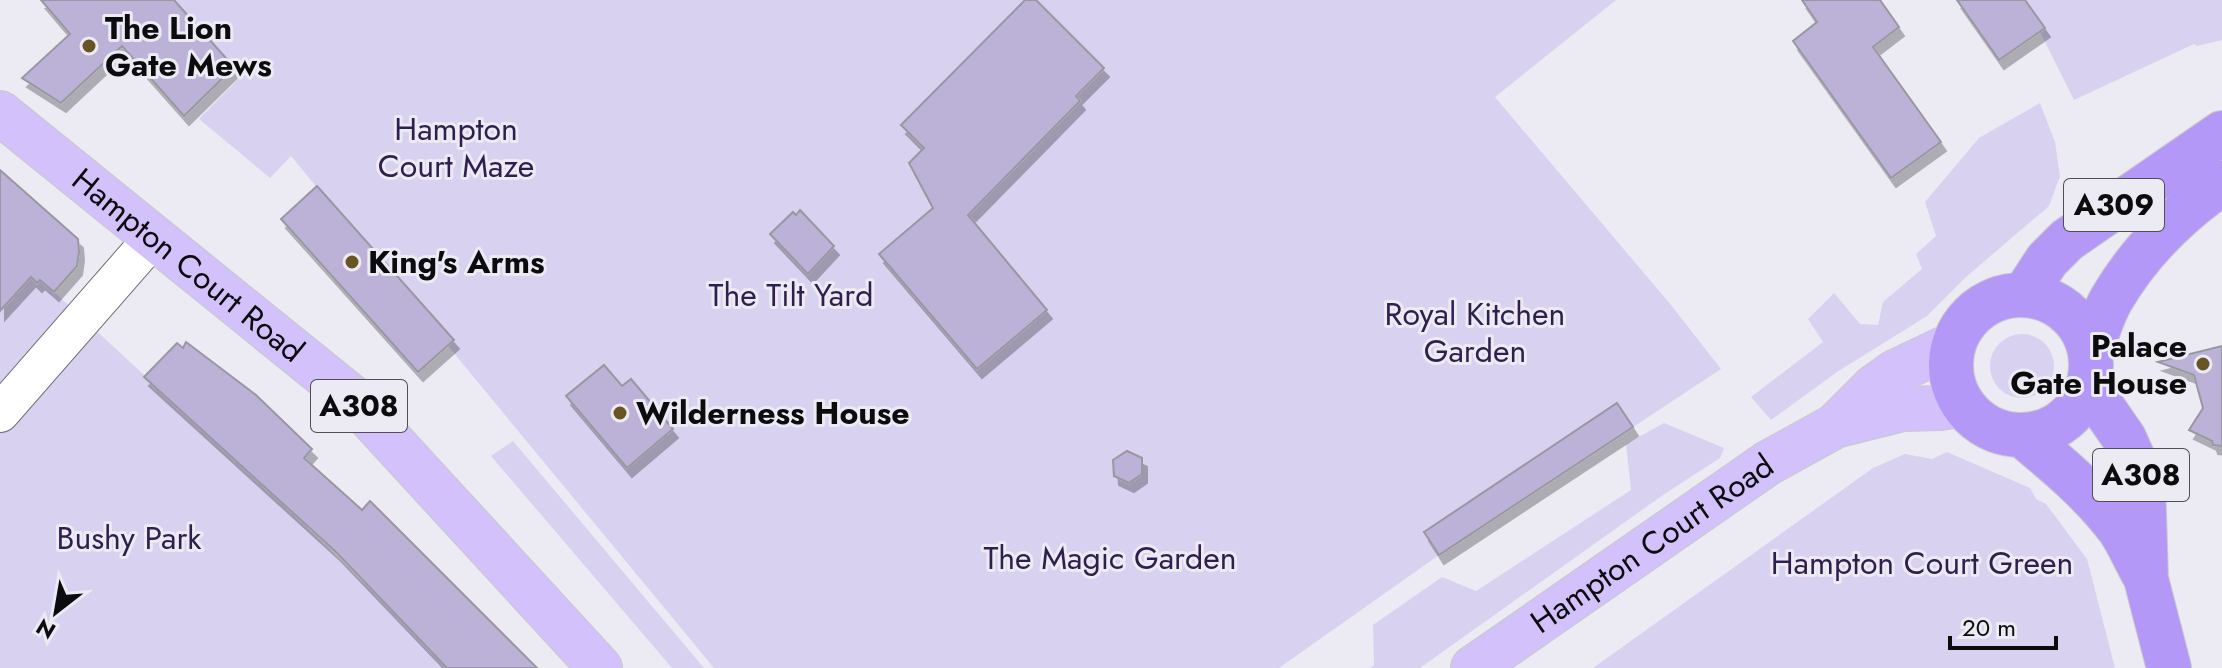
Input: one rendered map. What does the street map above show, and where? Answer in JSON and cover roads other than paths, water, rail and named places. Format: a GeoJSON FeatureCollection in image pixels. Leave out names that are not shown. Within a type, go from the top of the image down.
{"type":"FeatureCollection","features":[{"type":"Feature","properties":{"kind":"highway","name":"A309"},"geometry":{"type":"LineString","coordinates":[[2024,295],[2047,260],[2067,240],[2222,133]]}},
{"type":"Feature","properties":{"kind":"highway","name":"A309"},"geometry":{"type":"LineString","coordinates":[[2089,369],[2110,302],[2141,255],[2175,218],[2222,183]]}},
{"type":"Feature","properties":{"kind":"highway"},"geometry":{"type":"LineString","coordinates":[[2011,296],[2043,298],[2074,319],[2085,336],[2089,369],[2076,408],[2058,425],[2035,434],[2010,435],[1989,427],[1978,421],[1957,393],[1951,369],[1954,344],[1966,321],[1986,304],[2011,296]]}},
{"type":"Feature","properties":{"kind":"highway","name":"A308"},"geometry":{"type":"LineString","coordinates":[[2089,369],[2143,480],[2146,579],[2169,668]]}},
{"type":"Feature","properties":{"kind":"highway","name":"A308"},"geometry":{"type":"LineString","coordinates":[[2022,435],[2067,472],[2120,530],[2146,579]]}},
{"type":"Feature","properties":{"kind":"main road","name":"Hampton Court Road"},"geometry":{"type":"LineString","coordinates":[[0,113],[350,396],[600,668]]}},
{"type":"Feature","properties":{"kind":"main road","name":"Hampton Court Road"},"geometry":{"type":"LineString","coordinates":[[1835,426],[1874,387],[1895,372],[1954,344]]}},
{"type":"Feature","properties":{"kind":"main road","name":"Hampton Court Road"},"geometry":{"type":"LineString","coordinates":[[1473,668],[1768,463],[1835,426],[1903,409],[1963,404]]}},
{"type":"Feature","properties":{"kind":"street"},"geometry":{"type":"LineString","coordinates":[[0,413],[154,237]]}},
{"type":"Feature","properties":{"kind":"place","name":"The Lion Gate Mews"},"geometry":{"type":"Point","coordinates":[89,46]}},
{"type":"Feature","properties":{"kind":"place","name":"King's Arms"},"geometry":{"type":"Point","coordinates":[352,262]}},
{"type":"Feature","properties":{"kind":"place","name":"Palace Gate House"},"geometry":{"type":"Point","coordinates":[2203,364]}},
{"type":"Feature","properties":{"kind":"place","name":"Wilderness House"},"geometry":{"type":"Point","coordinates":[620,413]}},
{"type":"Feature","properties":{"kind":"park label","name":"Hampton Court Maze"},"geometry":{"type":"Point","coordinates":[456,148]}},
{"type":"Feature","properties":{"kind":"park label","name":"The Tilt Yard"},"geometry":{"type":"Point","coordinates":[791,295]}},
{"type":"Feature","properties":{"kind":"park label","name":"Royal Kitchen Garden"},"geometry":{"type":"Point","coordinates":[1475,332]}},
{"type":"Feature","properties":{"kind":"park label","name":"Bushy Park"},"geometry":{"type":"Point","coordinates":[129,538]}},
{"type":"Feature","properties":{"kind":"park label","name":"The Magic Garden"},"geometry":{"type":"Point","coordinates":[1110,558]}},
{"type":"Feature","properties":{"kind":"park label","name":"Hampton Court Green"},"geometry":{"type":"Point","coordinates":[1922,563]}}]}
